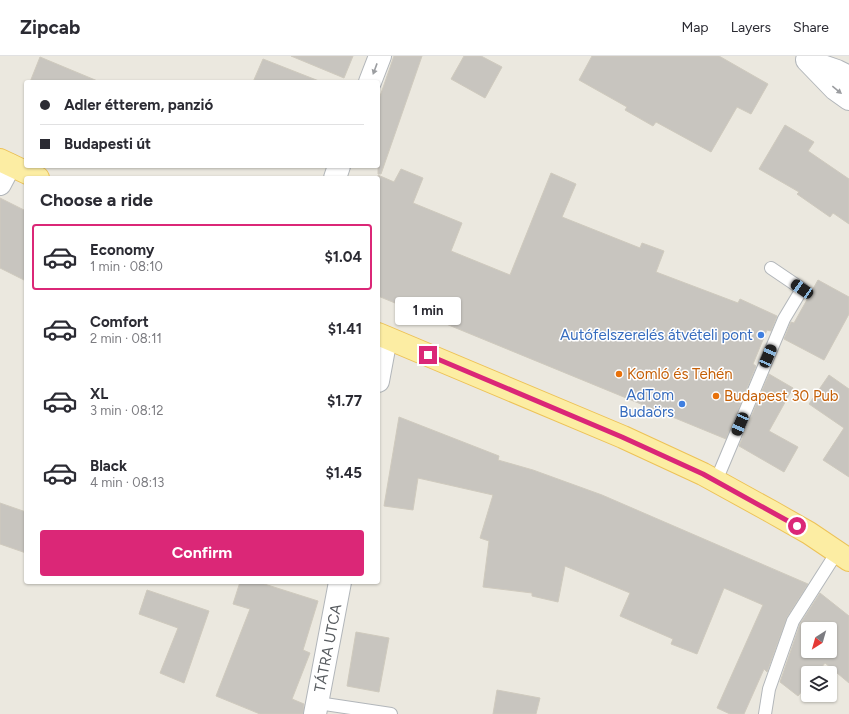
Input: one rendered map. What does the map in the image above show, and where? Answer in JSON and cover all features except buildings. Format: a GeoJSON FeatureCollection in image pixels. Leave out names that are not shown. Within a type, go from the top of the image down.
{"type":"FeatureCollection","features":[{"type":"Feature","properties":{"kind":"main road"},"geometry":{"type":"LineString","coordinates":[[5,162],[34,176]]}},
{"type":"Feature","properties":{"kind":"main road"},"geometry":{"type":"LineString","coordinates":[[382,336],[622,437],[703,474],[779,515],[843,556]]}},
{"type":"Feature","properties":{"kind":"street"},"geometry":{"type":"LineString","coordinates":[[371,80],[380,56]]}},
{"type":"Feature","properties":{"kind":"street"},"geometry":{"type":"LineString","coordinates":[[803,58],[849,77]]}},
{"type":"Feature","properties":{"kind":"street"},"geometry":{"type":"LineString","coordinates":[[803,58],[835,90],[849,99]]}},
{"type":"Feature","properties":{"kind":"street"},"geometry":{"type":"LineString","coordinates":[[0,184],[5,162]]}},
{"type":"Feature","properties":{"kind":"street"},"geometry":{"type":"LineString","coordinates":[[380,358],[382,336]]}},
{"type":"Feature","properties":{"kind":"street","name":"TÁTRA UTCA"},"geometry":{"type":"LineString","coordinates":[[316,708],[340,584]]}},
{"type":"Feature","properties":{"kind":"lane"},"geometry":{"type":"LineString","coordinates":[[716,481],[784,319],[802,289],[771,268]]}},
{"type":"Feature","properties":{"kind":"lane"},"geometry":{"type":"LineString","coordinates":[[765,714],[769,689],[794,621],[843,556]]}},
{"type":"Feature","properties":{"kind":"lane"},"geometry":{"type":"LineString","coordinates":[[316,708],[391,714]]}},
{"type":"Feature","properties":{"kind":"place","name":"Autófelszerelés átvételi pont"},"geometry":{"type":"Point","coordinates":[761,335]}},
{"type":"Feature","properties":{"kind":"place","name":"Komló és Tehén"},"geometry":{"type":"Point","coordinates":[619,374]}},
{"type":"Feature","properties":{"kind":"place","name":"Budapest 30 Pub"},"geometry":{"type":"Point","coordinates":[716,396]}},
{"type":"Feature","properties":{"kind":"place","name":"AdTom Budaörs"},"geometry":{"type":"Point","coordinates":[682,404]}},
{"type":"Feature","properties":{"kind":"route"},"geometry":{"type":"LineString","coordinates":[[428,355],[622,437],[703,474],[797,526]]}}]}
